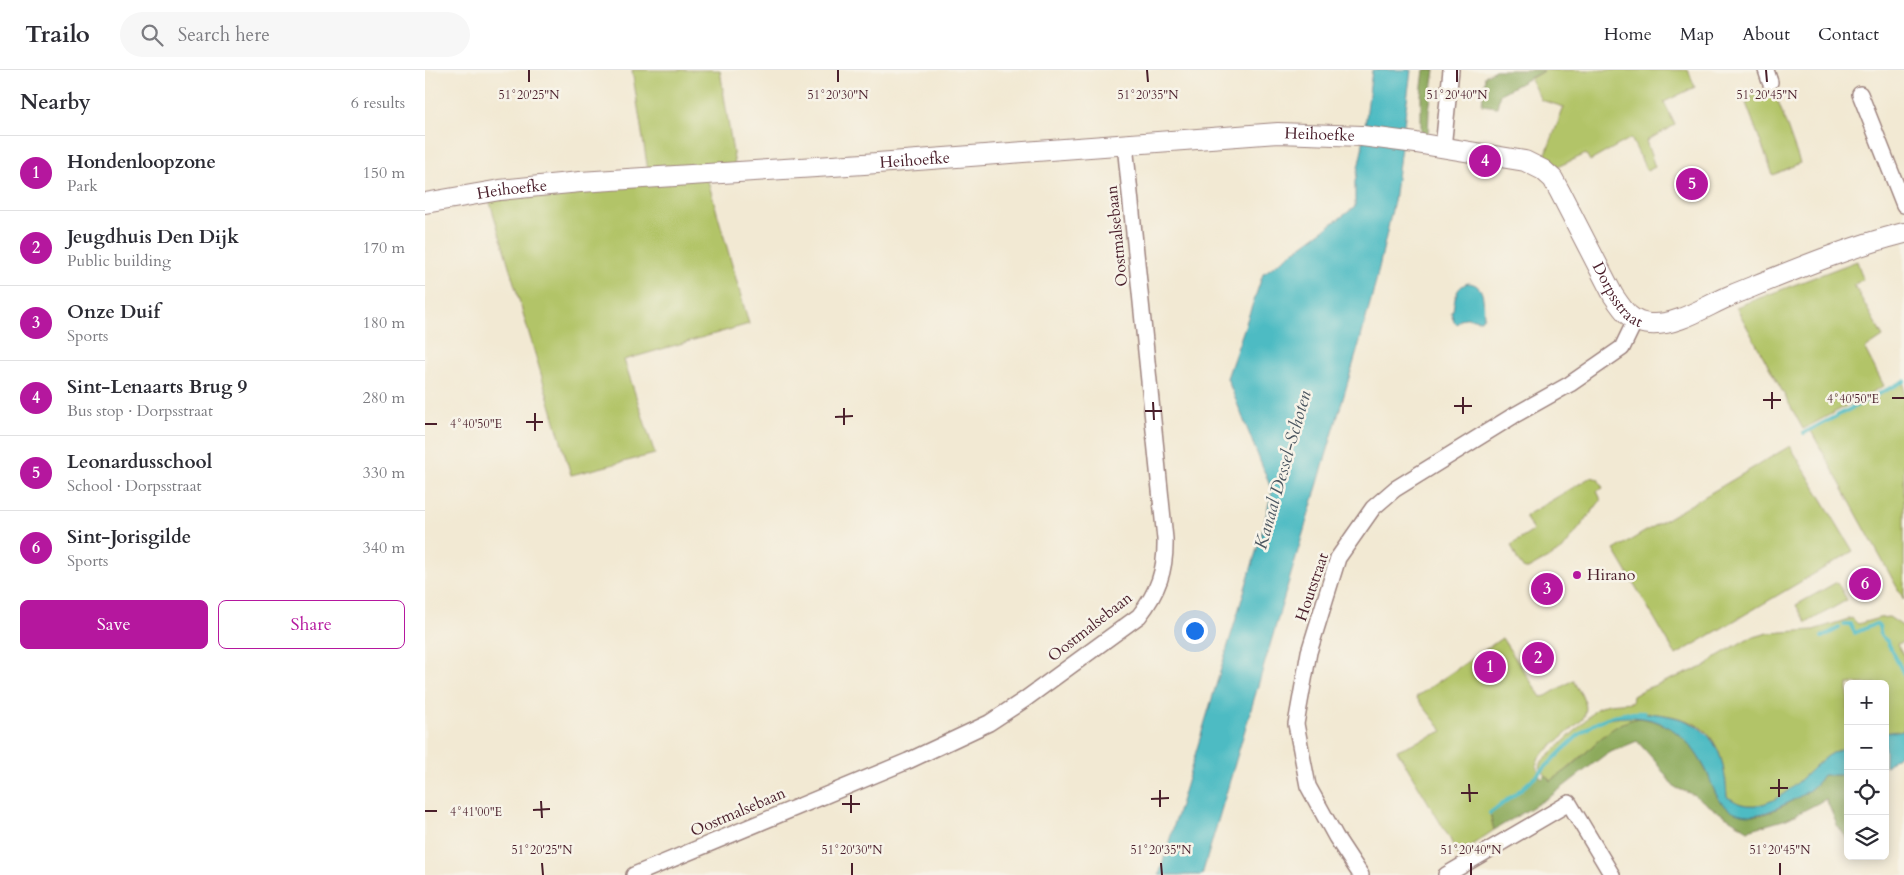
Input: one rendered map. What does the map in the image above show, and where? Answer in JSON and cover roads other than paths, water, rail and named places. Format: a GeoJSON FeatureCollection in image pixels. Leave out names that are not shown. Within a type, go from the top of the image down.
{"type":"FeatureCollection","features":[{"type":"Feature","properties":{"kind":"street"},"geometry":{"type":"LineString","coordinates":[[1443,148],[1451,70]]}},
{"type":"Feature","properties":{"kind":"street"},"geometry":{"type":"LineString","coordinates":[[1861,94],[1904,205]]}},
{"type":"Feature","properties":{"kind":"street","name":"Heihoefke"},"geometry":{"type":"LineString","coordinates":[[425,203],[500,190],[571,183],[864,164],[1278,133],[1362,136],[1407,142]]}},
{"type":"Feature","properties":{"kind":"street","name":"Dorpsstraat"},"geometry":{"type":"LineString","coordinates":[[1407,142],[1525,161],[1543,170],[1553,179],[1623,312],[1635,321],[1651,324],[1666,323],[1684,318],[1711,304],[1803,266],[1869,242],[1904,233]]}},
{"type":"Feature","properties":{"kind":"street","name":"Oostmalsebaan"},"geometry":{"type":"LineString","coordinates":[[634,875],[908,761],[989,723],[1024,700],[1139,616],[1152,599],[1164,565],[1165,539],[1125,144]]}},
{"type":"Feature","properties":{"kind":"street","name":"Houtstraat"},"geometry":{"type":"LineString","coordinates":[[1361,875],[1336,837],[1307,786],[1295,724],[1309,652],[1338,558],[1373,508],[1395,489],[1513,416],[1570,384],[1622,348],[1635,321]]}},
{"type":"Feature","properties":{"kind":"street"},"geometry":{"type":"LineString","coordinates":[[1446,875],[1569,803],[1612,875]]}},
{"type":"Feature","properties":{"kind":"water","name":"Kanaal Dessel-Schoten"},"geometry":{"type":"Polygon","coordinates":[[[1372,70],[1411,70],[1394,201],[1376,281],[1360,341],[1202,875],[1159,875],[1262,532],[1272,491],[1227,378],[1263,274],[1355,207],[1355,182],[1362,150],[1372,70]]]}},
{"type":"Feature","properties":{"kind":"water"},"geometry":{"type":"Polygon","coordinates":[[[1468,283],[1474,284],[1481,290],[1484,316],[1481,320],[1464,318],[1457,324],[1454,322],[1451,312],[1458,290],[1468,283]]]}},
{"type":"Feature","properties":{"kind":"water"},"geometry":{"type":"Polygon","coordinates":[[[1635,712],[1663,715],[1689,722],[1699,728],[1709,736],[1722,762],[1727,797],[1741,804],[1754,805],[1766,803],[1777,798],[1827,756],[1844,747],[1844,775],[1823,775],[1804,794],[1793,800],[1766,812],[1744,815],[1724,805],[1715,792],[1705,768],[1696,753],[1675,731],[1650,719],[1620,717],[1603,720],[1618,714],[1635,712]]]}},
{"type":"Feature","properties":{"kind":"water"},"geometry":{"type":"Polygon","coordinates":[[[1904,730],[1904,750],[1889,763],[1889,732],[1904,730]]]}},
{"type":"Feature","properties":{"kind":"waterway"},"geometry":{"type":"LineString","coordinates":[[1804,433],[1904,381]]}},
{"type":"Feature","properties":{"kind":"waterway"},"geometry":{"type":"LineString","coordinates":[[1844,624],[1850,624],[1855,633],[1875,624],[1879,626],[1881,636],[1887,641],[1904,674]]}},
{"type":"Feature","properties":{"kind":"waterway"},"geometry":{"type":"LineString","coordinates":[[1822,637],[1839,628]]}},
{"type":"Feature","properties":{"kind":"waterway"},"geometry":{"type":"LineString","coordinates":[[1490,813],[1524,787],[1571,742],[1595,723],[1626,713],[1644,713]]}},
{"type":"Feature","properties":{"kind":"place","name":"Sint-Lenaarts Brug 9"},"geometry":{"type":"Point","coordinates":[1485,161]}},
{"type":"Feature","properties":{"kind":"place","name":"Leonardusschool"},"geometry":{"type":"Point","coordinates":[1692,184]}},
{"type":"Feature","properties":{"kind":"place","name":"Hirano"},"geometry":{"type":"Point","coordinates":[1577,575]}},
{"type":"Feature","properties":{"kind":"place","name":"Sint-Jorisgilde"},"geometry":{"type":"Point","coordinates":[1865,584]}},
{"type":"Feature","properties":{"kind":"place","name":"Onze Duif"},"geometry":{"type":"Point","coordinates":[1547,589]}},
{"type":"Feature","properties":{"kind":"place","name":"Jeugdhuis Den Dijk"},"geometry":{"type":"Point","coordinates":[1538,658]}},
{"type":"Feature","properties":{"kind":"place","name":"Hondenloopzone"},"geometry":{"type":"Point","coordinates":[1490,667]}}]}
